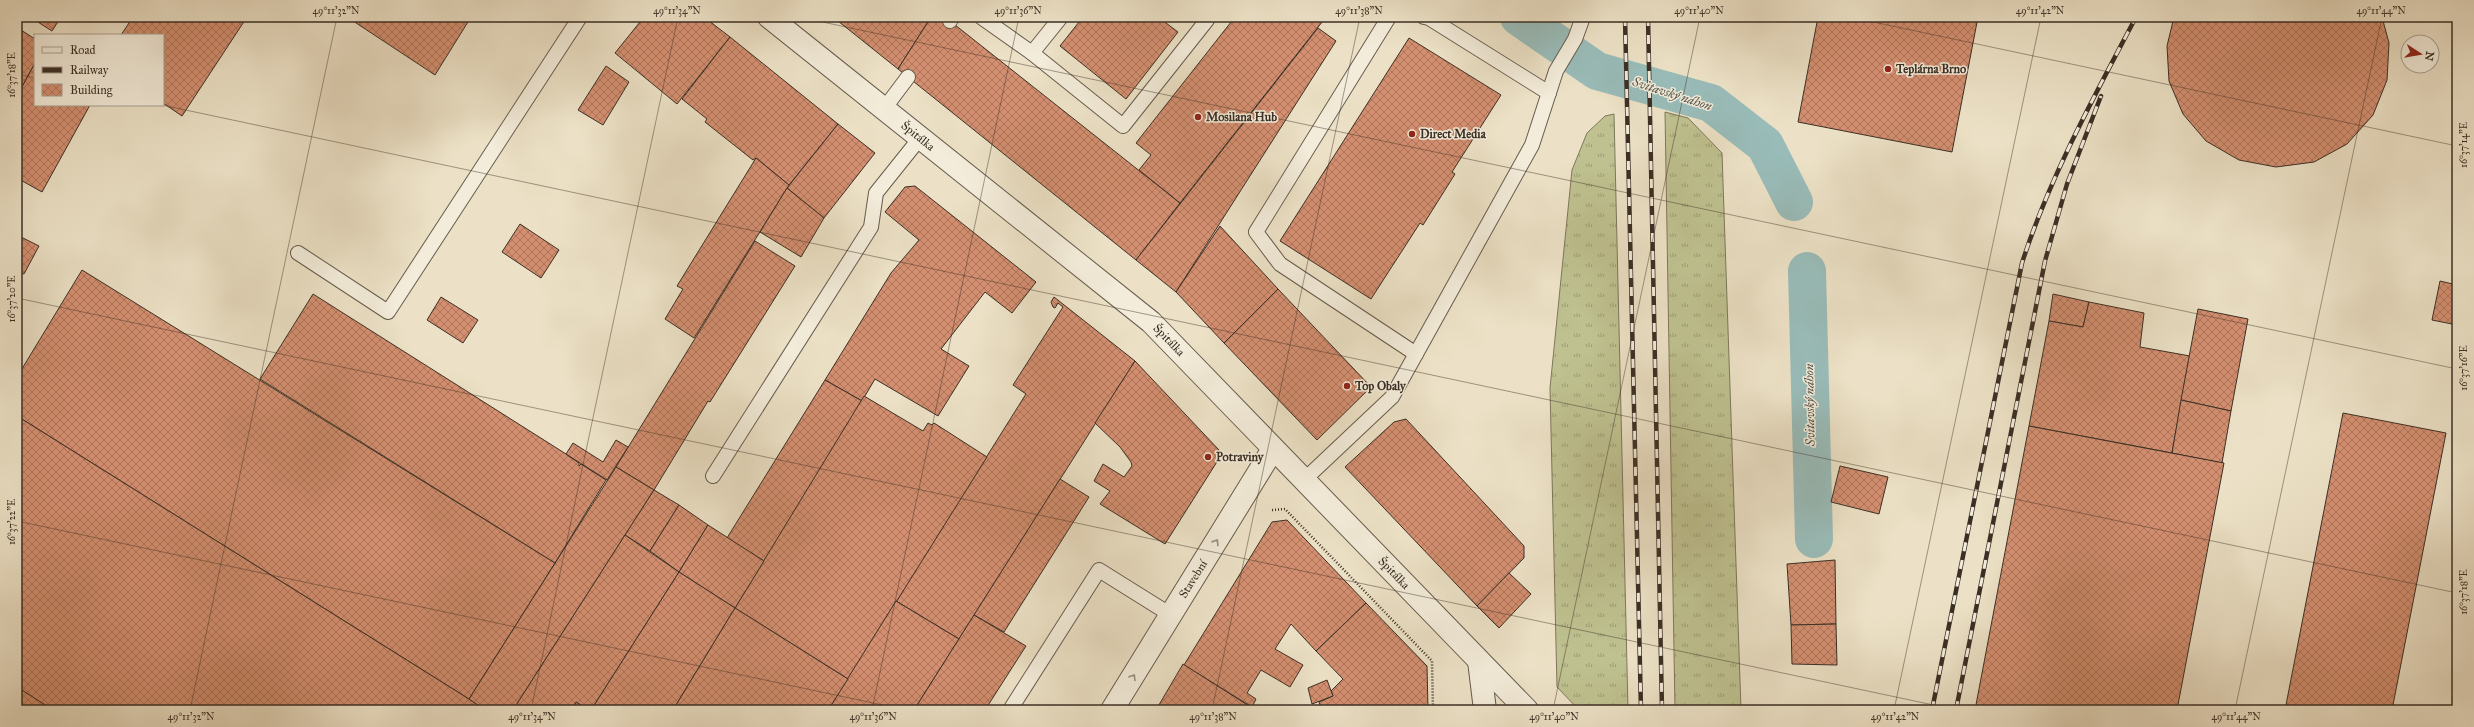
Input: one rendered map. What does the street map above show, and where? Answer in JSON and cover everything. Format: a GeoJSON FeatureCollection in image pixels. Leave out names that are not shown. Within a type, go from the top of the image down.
{"type":"FeatureCollection","features":[{"type":"Feature","properties":{"kind":"street","name":"Špitálka"},"geometry":{"type":"LineString","coordinates":[[769,17],[1151,322],[1527,710]]}},
{"type":"Feature","properties":{"kind":"street","name":"Stavební"},"geometry":{"type":"LineString","coordinates":[[1112,710],[1274,449]]}},
{"type":"Feature","properties":{"kind":"street"},"geometry":{"type":"LineString","coordinates":[[1479,661],[1485,710]]}},
{"type":"Feature","properties":{"kind":"lane"},"geometry":{"type":"LineString","coordinates":[[298,253],[388,312],[580,17]]}},
{"type":"Feature","properties":{"kind":"lane"},"geometry":{"type":"LineString","coordinates":[[981,17],[1032,53],[1122,126],[1207,20],[1206,17]]}},
{"type":"Feature","properties":{"kind":"lane"},"geometry":{"type":"LineString","coordinates":[[1032,53],[1061,17]]}},
{"type":"Feature","properties":{"kind":"lane"},"geometry":{"type":"LineString","coordinates":[[1389,17],[1256,232],[1280,264],[1416,354]]}},
{"type":"Feature","properties":{"kind":"lane"},"geometry":{"type":"LineString","coordinates":[[1424,17],[1430,18],[1549,93]]}},
{"type":"Feature","properties":{"kind":"lane"},"geometry":{"type":"LineString","coordinates":[[1304,480],[1392,397],[1532,145],[1556,71],[1575,39],[1583,17]]}},
{"type":"Feature","properties":{"kind":"lane"},"geometry":{"type":"LineString","coordinates":[[884,109],[908,77]]}},
{"type":"Feature","properties":{"kind":"lane"},"geometry":{"type":"LineString","coordinates":[[713,476],[871,227],[876,193],[920,138]]}},
{"type":"Feature","properties":{"kind":"lane"},"geometry":{"type":"LineString","coordinates":[[1010,710],[1099,570],[1171,616]]}},
{"type":"Feature","properties":{"kind":"path"},"geometry":{"type":"LineString","coordinates":[[1270,510],[1285,509],[1432,661],[1433,710]]}},
{"type":"Feature","properties":{"kind":"green space"},"geometry":{"type":"Polygon","coordinates":[[[1665,112],[1688,118],[1722,153],[1741,710],[1675,710],[1665,112]]]}},
{"type":"Feature","properties":{"kind":"green space"},"geometry":{"type":"Polygon","coordinates":[[[1614,114],[1628,710],[1579,710],[1557,687],[1550,388],[1572,170],[1587,133],[1605,116],[1614,114]]]}},
{"type":"Feature","properties":{"kind":"building"},"geometry":{"type":"Polygon","coordinates":[[[30,17],[61,17],[52,31],[30,17]]]}},
{"type":"Feature","properties":{"kind":"building"},"geometry":{"type":"Polygon","coordinates":[[[133,17],[247,17],[182,116],[164,104],[164,34],[122,34],[133,17]]]}},
{"type":"Feature","properties":{"kind":"building"},"geometry":{"type":"Polygon","coordinates":[[[347,17],[471,17],[435,75],[347,17]]]}},
{"type":"Feature","properties":{"kind":"building"},"geometry":{"type":"Polygon","coordinates":[[[644,17],[704,17],[730,37],[677,104],[615,53],[644,17]]]}},
{"type":"Feature","properties":{"kind":"building"},"geometry":{"type":"Polygon","coordinates":[[[833,17],[931,17],[898,69],[833,17]]]}},
{"type":"Feature","properties":{"kind":"building"},"geometry":{"type":"Polygon","coordinates":[[[931,17],[945,17],[1180,203],[1136,260],[898,69],[931,17]]]}},
{"type":"Feature","properties":{"kind":"building"},"geometry":{"type":"Polygon","coordinates":[[[1083,17],[1158,17],[1178,32],[1126,99],[1060,46],[1083,17]]]}},
{"type":"Feature","properties":{"kind":"building"},"geometry":{"type":"Polygon","coordinates":[[[1235,17],[1326,17],[1180,203],[1139,170],[1151,155],[1136,143],[1235,17]]]}},
{"type":"Feature","properties":{"kind":"building","name":"Teplárna Brno"},"geometry":{"type":"Polygon","coordinates":[[[1818,17],[1978,17],[1952,152],[1798,122],[1818,17]]]}},
{"type":"Feature","properties":{"kind":"building"},"geometry":{"type":"Polygon","coordinates":[[[2174,17],[2382,17],[2389,43],[2387,80],[2373,115],[2347,144],[2314,162],[2276,167],[2239,160],[2206,141],[2183,114],[2169,81],[2167,46],[2174,17]]]}},
{"type":"Feature","properties":{"kind":"building"},"geometry":{"type":"Polygon","coordinates":[[[1318,28],[1336,41],[1176,292],[1136,260],[1318,28]]]}},
{"type":"Feature","properties":{"kind":"building"},"geometry":{"type":"Polygon","coordinates":[[[21,30],[34,38],[34,65],[17,96],[17,37],[21,30]]]}},
{"type":"Feature","properties":{"kind":"building"},"geometry":{"type":"Polygon","coordinates":[[[730,37],[838,124],[789,185],[756,158],[753,160],[705,122],[707,119],[682,99],[730,37]]]}},
{"type":"Feature","properties":{"kind":"building","name":"Direct Media"},"geometry":{"type":"Polygon","coordinates":[[[1409,38],[1501,95],[1452,172],[1455,174],[1423,225],[1420,223],[1371,299],[1280,241],[1409,38]]]}},
{"type":"Feature","properties":{"kind":"building"},"geometry":{"type":"Polygon","coordinates":[[[34,65],[34,106],[89,106],[42,192],[17,178],[17,96],[34,65]]]}},
{"type":"Feature","properties":{"kind":"building"},"geometry":{"type":"Polygon","coordinates":[[[606,66],[629,82],[603,125],[578,110],[606,66]]]}},
{"type":"Feature","properties":{"kind":"building"},"geometry":{"type":"Polygon","coordinates":[[[838,124],[875,153],[824,218],[787,188],[838,124]]]}},
{"type":"Feature","properties":{"kind":"building"},"geometry":{"type":"Polygon","coordinates":[[[756,158],[789,185],[694,338],[665,319],[683,289],[677,286],[756,158]]]}},
{"type":"Feature","properties":{"kind":"building"},"geometry":{"type":"Polygon","coordinates":[[[915,186],[1036,282],[1012,313],[985,292],[941,349],[969,366],[938,416],[875,379],[862,401],[825,380],[891,273],[919,240],[885,212],[905,187],[915,186]]]}},
{"type":"Feature","properties":{"kind":"building"},"geometry":{"type":"Polygon","coordinates":[[[787,188],[824,218],[801,257],[760,232],[787,188]]]}},
{"type":"Feature","properties":{"kind":"building"},"geometry":{"type":"Polygon","coordinates":[[[520,224],[559,250],[541,278],[502,252],[520,224]]]}},
{"type":"Feature","properties":{"kind":"building"},"geometry":{"type":"Polygon","coordinates":[[[1220,226],[1278,289],[1224,343],[1176,292],[1220,226]]]}},
{"type":"Feature","properties":{"kind":"building"},"geometry":{"type":"Polygon","coordinates":[[[17,235],[39,246],[24,274],[17,271],[17,235]]]}},
{"type":"Feature","properties":{"kind":"building"},"geometry":{"type":"Polygon","coordinates":[[[755,241],[795,266],[710,402],[708,401],[654,490],[616,467],[755,241]]]}},
{"type":"Feature","properties":{"kind":"building"},"geometry":{"type":"Polygon","coordinates":[[[82,270],[555,563],[469,699],[17,416],[17,377],[82,270]]]}},
{"type":"Feature","properties":{"kind":"building"},"geometry":{"type":"Polygon","coordinates":[[[2440,281],[2457,285],[2457,325],[2432,320],[2440,281]]]}},
{"type":"Feature","properties":{"kind":"building"},"geometry":{"type":"Polygon","coordinates":[[[1278,289],[1371,387],[1317,440],[1224,343],[1278,289]]]}},
{"type":"Feature","properties":{"kind":"building"},"geometry":{"type":"Polygon","coordinates":[[[313,294],[566,454],[579,463],[579,466],[581,464],[606,480],[555,563],[260,379],[313,294]]]}},
{"type":"Feature","properties":{"kind":"building"},"geometry":{"type":"Polygon","coordinates":[[[2053,294],[2089,302],[2083,327],[2049,321],[2053,294]]]}},
{"type":"Feature","properties":{"kind":"building"},"geometry":{"type":"Polygon","coordinates":[[[441,297],[478,320],[463,343],[427,320],[441,297]]]}},
{"type":"Feature","properties":{"kind":"building"},"geometry":{"type":"Polygon","coordinates":[[[1054,297],[1135,361],[959,639],[896,601],[1026,394],[1013,385],[1063,307],[1058,303],[1055,308],[1053,307],[1051,302],[1054,297]]]}},
{"type":"Feature","properties":{"kind":"building"},"geometry":{"type":"Polygon","coordinates":[[[2089,302],[2144,313],[2140,347],[2190,356],[2172,453],[2029,426],[2049,321],[2083,327],[2089,302]]]}},
{"type":"Feature","properties":{"kind":"building"},"geometry":{"type":"Polygon","coordinates":[[[2198,309],[2248,319],[2231,411],[2181,400],[2198,309]]]}},
{"type":"Feature","properties":{"kind":"building"},"geometry":{"type":"Polygon","coordinates":[[[1135,361],[1219,450],[1220,457],[1165,544],[1100,504],[1110,491],[1094,481],[1103,464],[1124,477],[1132,466],[1131,462],[1120,447],[1095,423],[1135,361]]]}},
{"type":"Feature","properties":{"kind":"building"},"geometry":{"type":"Polygon","coordinates":[[[825,380],[862,401],[764,561],[727,538],[825,380]]]}},
{"type":"Feature","properties":{"kind":"building"},"geometry":{"type":"Polygon","coordinates":[[[864,396],[923,431],[928,423],[932,425],[934,423],[987,457],[848,679],[735,608],[864,396]]]}},
{"type":"Feature","properties":{"kind":"building"},"geometry":{"type":"Polygon","coordinates":[[[2181,400],[2231,411],[2222,463],[2172,453],[2181,400]]]}},
{"type":"Feature","properties":{"kind":"building"},"geometry":{"type":"Polygon","coordinates":[[[2343,413],[2446,433],[2392,710],[2285,710],[2343,413]]]}},
{"type":"Feature","properties":{"kind":"building"},"geometry":{"type":"Polygon","coordinates":[[[17,416],[485,710],[53,710],[17,687],[17,416]]]}},
{"type":"Feature","properties":{"kind":"building"},"geometry":{"type":"Polygon","coordinates":[[[1406,419],[1524,546],[1524,558],[1477,606],[1345,467],[1394,422],[1406,419]]]}},
{"type":"Feature","properties":{"kind":"building"},"geometry":{"type":"Polygon","coordinates":[[[2029,426],[2224,463],[2177,710],[1975,710],[2029,426]]]}},
{"type":"Feature","properties":{"kind":"building"},"geometry":{"type":"Polygon","coordinates":[[[616,440],[628,447],[607,480],[566,454],[573,443],[603,462],[616,440]]]}},
{"type":"Feature","properties":{"kind":"building"},"geometry":{"type":"Polygon","coordinates":[[[1840,466],[1888,477],[1879,514],[1831,502],[1840,466]]]}},
{"type":"Feature","properties":{"kind":"building"},"geometry":{"type":"Polygon","coordinates":[[[616,467],[654,490],[513,710],[485,710],[469,699],[616,467]]]}},
{"type":"Feature","properties":{"kind":"building"},"geometry":{"type":"Polygon","coordinates":[[[1060,479],[1089,497],[1004,632],[974,615],[1060,479]]]}},
{"type":"Feature","properties":{"kind":"building"},"geometry":{"type":"Polygon","coordinates":[[[654,490],[679,505],[650,551],[625,535],[654,490]]]}},
{"type":"Feature","properties":{"kind":"building"},"geometry":{"type":"Polygon","coordinates":[[[679,505],[708,525],[679,572],[650,551],[679,505]]]}},
{"type":"Feature","properties":{"kind":"building"},"geometry":{"type":"Polygon","coordinates":[[[1287,520],[1366,603],[1316,651],[1291,624],[1275,649],[1303,665],[1290,687],[1261,670],[1247,693],[1256,699],[1252,707],[1184,665],[1272,522],[1287,520]]]}},
{"type":"Feature","properties":{"kind":"building"},"geometry":{"type":"Polygon","coordinates":[[[708,525],[764,561],[735,608],[679,572],[708,525]]]}},
{"type":"Feature","properties":{"kind":"building"},"geometry":{"type":"Polygon","coordinates":[[[625,535],[679,572],[593,707],[589,710],[576,702],[571,710],[513,710],[625,535]]]}},
{"type":"Feature","properties":{"kind":"building"},"geometry":{"type":"Polygon","coordinates":[[[1835,560],[1836,624],[1791,625],[1787,564],[1835,560]]]}},
{"type":"Feature","properties":{"kind":"building"},"geometry":{"type":"Polygon","coordinates":[[[679,572],[735,608],[673,710],[598,710],[593,707],[679,572]]]}},
{"type":"Feature","properties":{"kind":"building"},"geometry":{"type":"Polygon","coordinates":[[[1509,573],[1531,594],[1499,628],[1477,606],[1509,573]]]}},
{"type":"Feature","properties":{"kind":"building"},"geometry":{"type":"Polygon","coordinates":[[[896,601],[959,639],[914,710],[828,710],[896,601]]]}},
{"type":"Feature","properties":{"kind":"building"},"geometry":{"type":"Polygon","coordinates":[[[1366,603],[1427,666],[1428,710],[1322,710],[1319,702],[1333,696],[1331,691],[1343,679],[1316,651],[1366,603]]]}},
{"type":"Feature","properties":{"kind":"building"},"geometry":{"type":"Polygon","coordinates":[[[735,608],[848,679],[828,710],[673,710],[735,608]]]}},
{"type":"Feature","properties":{"kind":"building"},"geometry":{"type":"Polygon","coordinates":[[[974,615],[1026,646],[985,710],[914,710],[974,615]]]}},
{"type":"Feature","properties":{"kind":"building"},"geometry":{"type":"Polygon","coordinates":[[[1836,624],[1837,665],[1792,664],[1791,625],[1836,624]]]}},
{"type":"Feature","properties":{"kind":"building"},"geometry":{"type":"Polygon","coordinates":[[[1183,664],[1249,706],[1246,710],[1156,710],[1183,664]]]}},
{"type":"Feature","properties":{"kind":"building"},"geometry":{"type":"Polygon","coordinates":[[[1327,680],[1333,696],[1312,704],[1308,688],[1327,680]]]}},
{"type":"Feature","properties":{"kind":"building"},"geometry":{"type":"Polygon","coordinates":[[[17,687],[53,710],[17,710],[17,687]]]}},
{"type":"Feature","properties":{"kind":"building"},"geometry":{"type":"Polygon","coordinates":[[[576,702],[589,710],[571,710],[576,702]]]}},
{"type":"Feature","properties":{"kind":"waterway","name":"Svitavský náhon"},"geometry":{"type":"LineString","coordinates":[[1519,17],[1597,71],[1711,103],[1765,145],[1794,202]]}},
{"type":"Feature","properties":{"kind":"waterway","name":"Svitavský náhon"},"geometry":{"type":"LineString","coordinates":[[1807,271],[1814,539]]}},
{"type":"Feature","properties":{"kind":"railway"},"geometry":{"type":"LineString","coordinates":[[1625,17],[1641,710]]}},
{"type":"Feature","properties":{"kind":"railway"},"geometry":{"type":"LineString","coordinates":[[1648,17],[1662,710]]}},
{"type":"Feature","properties":{"kind":"railway"},"geometry":{"type":"LineString","coordinates":[[1932,710],[2022,263],[2033,231],[2059,168],[2136,17]]}},
{"type":"Feature","properties":{"kind":"railway"},"geometry":{"type":"LineString","coordinates":[[1956,710],[2045,261],[2067,184],[2101,96]]}},
{"type":"Feature","properties":{"kind":"place","name":"Teplárna Brno"},"geometry":{"type":"Point","coordinates":[1888,69]}},
{"type":"Feature","properties":{"kind":"place","name":"Mosilana Hub"},"geometry":{"type":"Point","coordinates":[1198,117]}},
{"type":"Feature","properties":{"kind":"place","name":"Direct Media"},"geometry":{"type":"Point","coordinates":[1412,134]}},
{"type":"Feature","properties":{"kind":"place","name":"Top Obaly"},"geometry":{"type":"Point","coordinates":[1347,386]}},
{"type":"Feature","properties":{"kind":"place","name":"Potraviny"},"geometry":{"type":"Point","coordinates":[1208,457]}}]}
